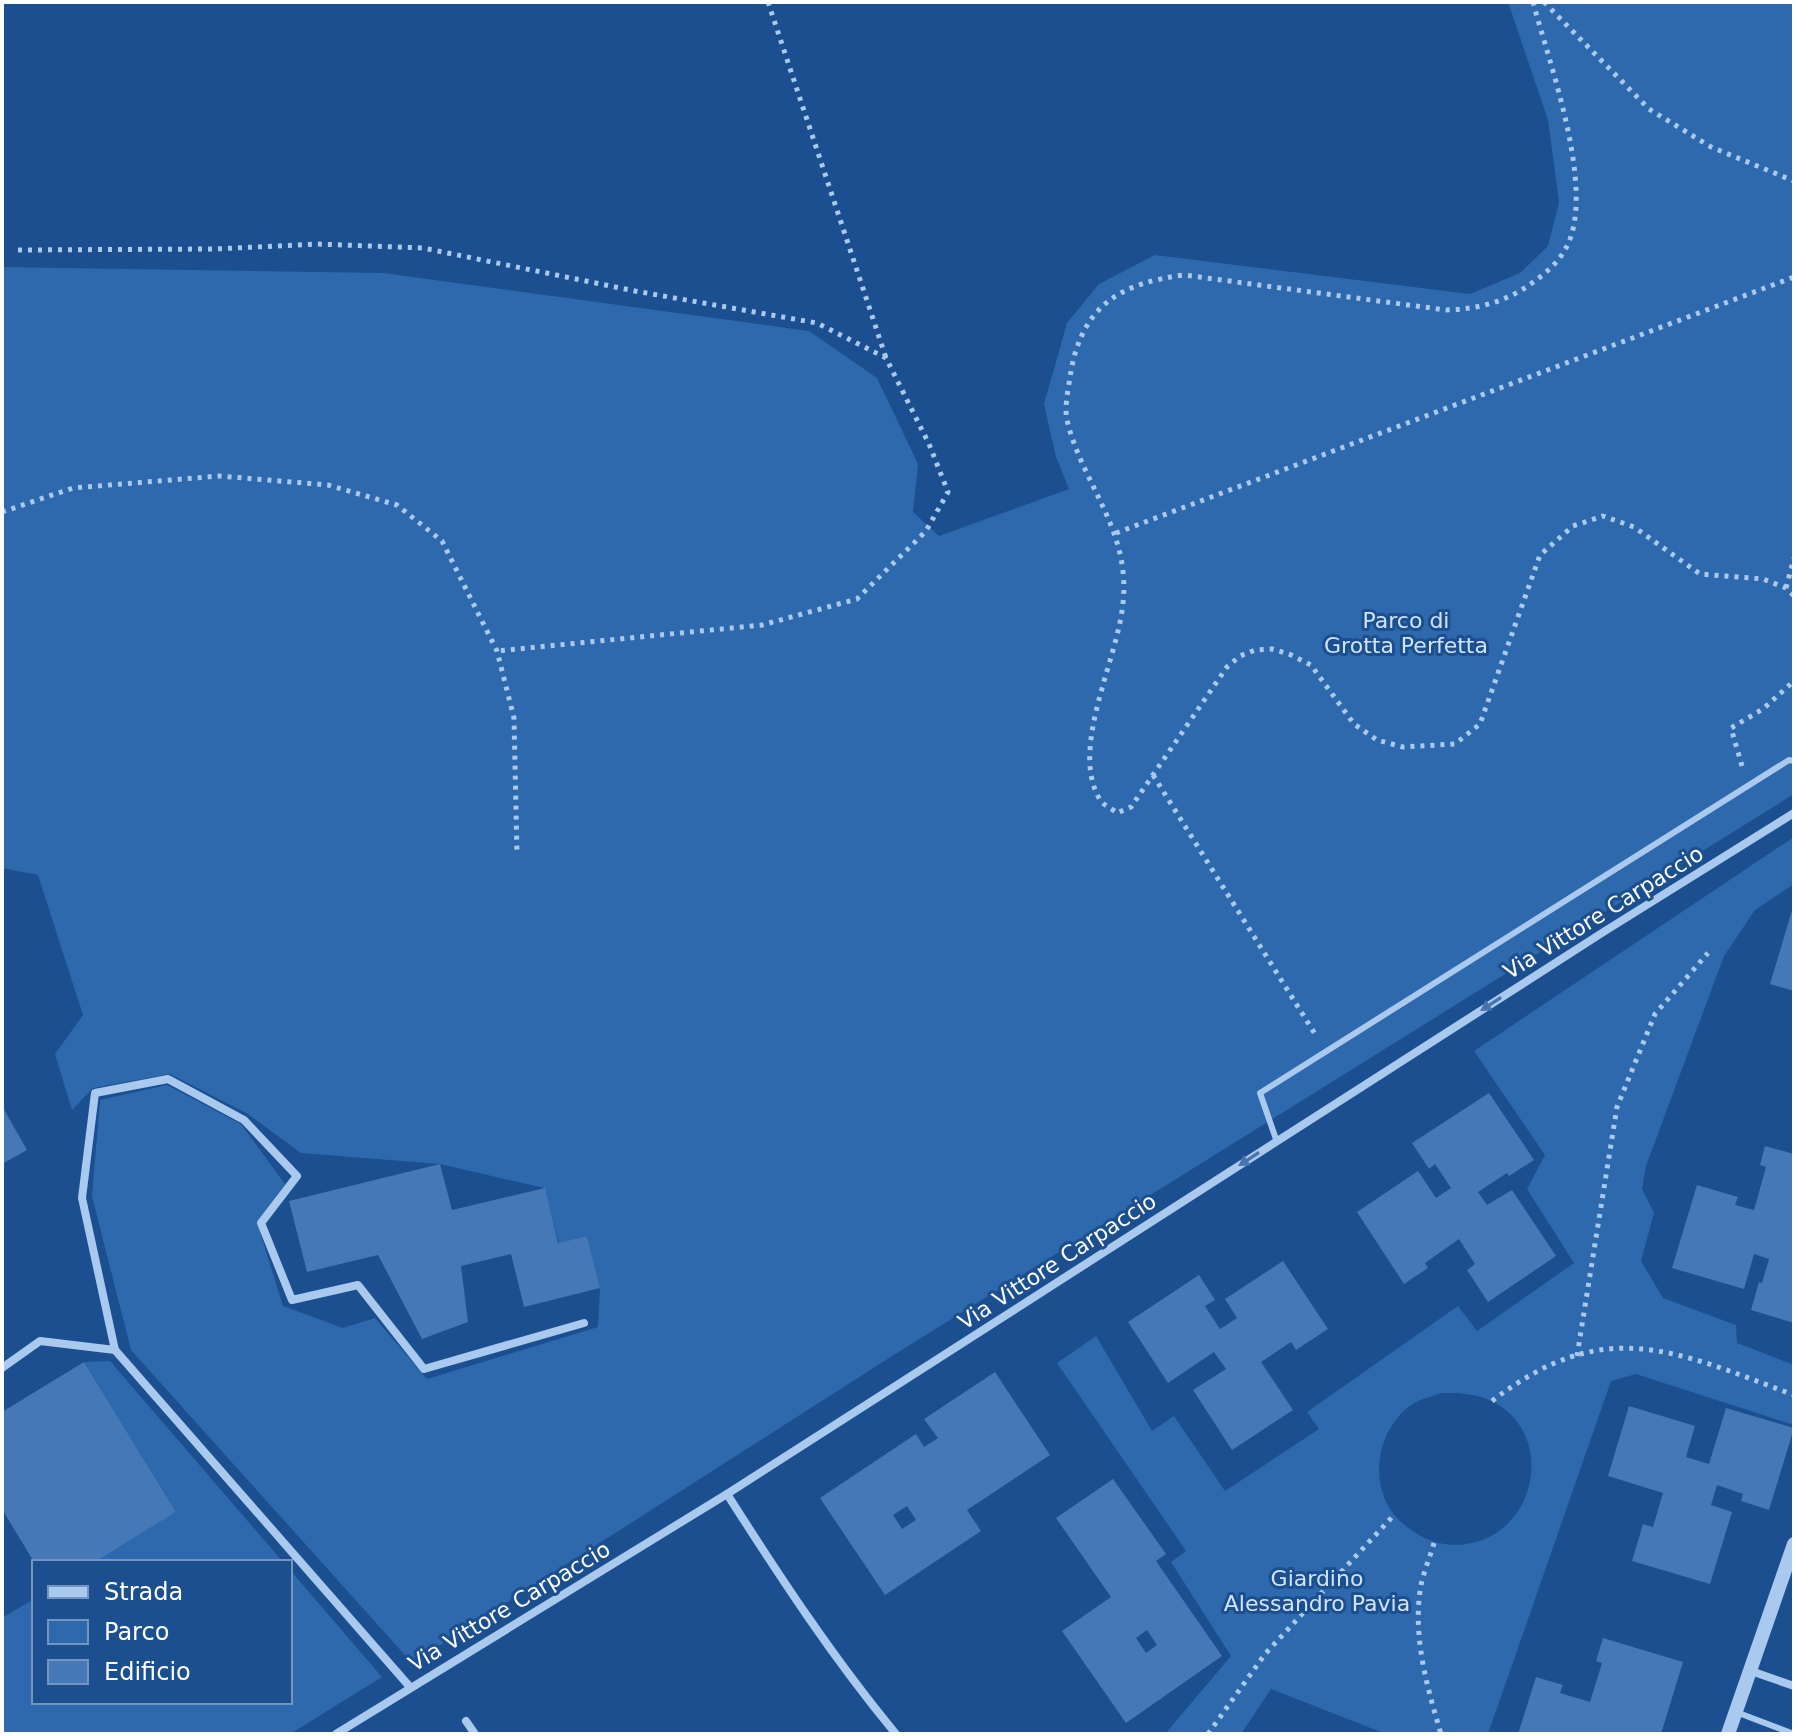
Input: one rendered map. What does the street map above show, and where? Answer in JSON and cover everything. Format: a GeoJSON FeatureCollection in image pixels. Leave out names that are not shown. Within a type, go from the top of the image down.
{"type":"FeatureCollection","features":[{"type":"Feature","properties":{"kind":"street","name":"Via Vittore Carpaccio"},"geometry":{"type":"LineString","coordinates":[[336,1734],[727,1494],[1794,813]]}},
{"type":"Feature","properties":{"kind":"street"},"geometry":{"type":"LineString","coordinates":[[410,1687],[115,1350],[82,1198],[95,1093],[168,1079],[244,1120],[297,1176],[261,1223],[292,1300],[358,1285],[424,1369],[584,1323]]}},
{"type":"Feature","properties":{"kind":"street"},"geometry":{"type":"LineString","coordinates":[[2,1368],[40,1341],[115,1350]]}},
{"type":"Feature","properties":{"kind":"street"},"geometry":{"type":"LineString","coordinates":[[727,1494],[770,1564],[831,1651],[896,1734]]}},
{"type":"Feature","properties":{"kind":"street"},"geometry":{"type":"LineString","coordinates":[[1728,1734],[1794,1544]]}},
{"type":"Feature","properties":{"kind":"street"},"geometry":{"type":"LineString","coordinates":[[1751,1671],[1794,1686]]}},
{"type":"Feature","properties":{"kind":"street"},"geometry":{"type":"LineString","coordinates":[[466,1721],[475,1734]]}},
{"type":"Feature","properties":{"kind":"lane"},"geometry":{"type":"LineString","coordinates":[[1277,1142],[1260,1093],[1792,761]]}},
{"type":"Feature","properties":{"kind":"lane"},"geometry":{"type":"LineString","coordinates":[[1736,1712],[1794,1734]]}},
{"type":"Feature","properties":{"kind":"path"},"geometry":{"type":"LineString","coordinates":[[497,651],[762,625],[857,599],[926,531],[948,492],[929,444],[886,358],[768,2]]}},
{"type":"Feature","properties":{"kind":"path"},"geometry":{"type":"LineString","coordinates":[[1533,2],[1573,161],[1577,200],[1567,246],[1549,271],[1507,298],[1482,308],[1446,310],[1184,275],[1155,279],[1125,290],[1096,310],[1076,345],[1067,417],[1081,458],[1116,533],[1124,602],[1089,744],[1089,766],[1100,801],[1117,813],[1131,807],[1227,667],[1240,656],[1255,650],[1272,649],[1311,665],[1354,724],[1377,740],[1403,747],[1455,744],[1480,724],[1540,555],[1573,526],[1603,516],[1634,527],[1700,574],[1763,579],[1786,588],[1794,596]]}},
{"type":"Feature","properties":{"kind":"path"},"geometry":{"type":"LineString","coordinates":[[1544,2],[1649,109],[1711,147],[1794,181]]}},
{"type":"Feature","properties":{"kind":"path"},"geometry":{"type":"LineString","coordinates":[[18,250],[215,249],[316,244],[423,248],[635,291],[817,323],[886,358]]}},
{"type":"Feature","properties":{"kind":"path"},"geometry":{"type":"LineString","coordinates":[[1116,533],[1794,277]]}},
{"type":"Feature","properties":{"kind":"path"},"geometry":{"type":"LineString","coordinates":[[2,512],[73,488],[219,476],[328,485],[397,505],[442,541],[497,651],[514,718],[517,855]]}},
{"type":"Feature","properties":{"kind":"path"},"geometry":{"type":"LineString","coordinates":[[1786,588],[1794,558]]}},
{"type":"Feature","properties":{"kind":"path"},"geometry":{"type":"LineString","coordinates":[[1748,787],[1731,728],[1763,709],[1794,681]]}},
{"type":"Feature","properties":{"kind":"path"},"geometry":{"type":"LineString","coordinates":[[1153,775],[1326,1052]]}},
{"type":"Feature","properties":{"kind":"path"},"geometry":{"type":"LineString","coordinates":[[1577,1356],[1617,1107],[1655,1014],[1708,953]]}},
{"type":"Feature","properties":{"kind":"path"},"geometry":{"type":"LineString","coordinates":[[1492,1401],[1535,1373],[1577,1356],[1625,1347],[1657,1349],[1691,1357],[1794,1395]]}},
{"type":"Feature","properties":{"kind":"path"},"geometry":{"type":"LineString","coordinates":[[1208,1734],[1265,1654],[1394,1515]]}},
{"type":"Feature","properties":{"kind":"path"},"geometry":{"type":"LineString","coordinates":[[1434,1543],[1421,1586],[1419,1626],[1427,1689],[1441,1734]]}},
{"type":"Feature","properties":{"kind":"green space","name":"Parco di Grotta Perfetta"},"geometry":{"type":"Polygon","coordinates":[[[1508,2],[1794,2],[1794,794],[889,1358],[412,1663],[131,1350],[92,1196],[100,1100],[167,1085],[241,1124],[285,1184],[257,1222],[283,1306],[343,1328],[375,1318],[427,1379],[598,1327],[600,1288],[587,1236],[559,1243],[544,1188],[440,1164],[301,1153],[248,1114],[170,1074],[93,1088],[72,1110],[55,1054],[83,1015],[38,875],[2,868],[2,267],[383,273],[809,331],[877,378],[918,464],[913,512],[939,536],[1069,489],[1056,457],[1044,404],[1067,323],[1099,284],[1155,255],[1470,294],[1520,273],[1548,246],[1559,202],[1548,120],[1508,2]]]}},
{"type":"Feature","properties":{"kind":"green space","name":"Giardino Alessandro Pavia"},"geometry":{"type":"Polygon","coordinates":[[[1794,837],[1794,884],[1755,910],[1724,956],[1646,1166],[1642,1189],[1654,1213],[1641,1261],[1663,1298],[1736,1325],[1737,1343],[1794,1365],[1794,1425],[1636,1374],[1611,1381],[1488,1734],[1386,1734],[1271,1689],[1241,1734],[1165,1734],[1231,1656],[1171,1562],[1186,1551],[1057,1363],[1096,1336],[1152,1431],[1174,1416],[1225,1491],[1319,1429],[1307,1412],[1458,1306],[1477,1331],[1574,1263],[1527,1189],[1545,1155],[1474,1051],[1794,837]],[[1441,1393],[1418,1401],[1393,1424],[1380,1457],[1379,1474],[1389,1507],[1400,1521],[1433,1541],[1462,1545],[1495,1534],[1513,1518],[1525,1499],[1531,1477],[1531,1454],[1524,1432],[1510,1414],[1483,1398],[1441,1393]]]}},
{"type":"Feature","properties":{"kind":"green space"},"geometry":{"type":"Polygon","coordinates":[[[110,1361],[281,1560],[98,1560],[176,1512],[84,1362],[110,1361]]]}},
{"type":"Feature","properties":{"kind":"green space"},"geometry":{"type":"Polygon","coordinates":[[[292,1572],[382,1677],[290,1734],[2,1734],[2,1618],[32,1600],[32,1704],[292,1704],[292,1572]]]}},
{"type":"Feature","properties":{"kind":"building"},"geometry":{"type":"Polygon","coordinates":[[[1794,907],[1794,991],[1770,984],[1794,907]]]}},
{"type":"Feature","properties":{"kind":"building"},"geometry":{"type":"Polygon","coordinates":[[[1489,1093],[1534,1160],[1478,1192],[1487,1205],[1512,1190],[1556,1256],[1488,1302],[1467,1270],[1475,1264],[1459,1239],[1425,1263],[1428,1268],[1404,1284],[1357,1212],[1418,1171],[1436,1198],[1451,1188],[1435,1164],[1429,1169],[1412,1143],[1489,1093]]]}},
{"type":"Feature","properties":{"kind":"building"},"geometry":{"type":"Polygon","coordinates":[[[2,1106],[27,1150],[2,1164],[2,1106]]]}},
{"type":"Feature","properties":{"kind":"building"},"geometry":{"type":"Polygon","coordinates":[[[1765,1146],[1794,1154],[1794,1323],[1751,1310],[1769,1259],[1754,1254],[1744,1289],[1672,1268],[1697,1185],[1738,1197],[1735,1205],[1754,1210],[1766,1167],[1760,1165],[1765,1146]]]}},
{"type":"Feature","properties":{"kind":"building"},"geometry":{"type":"Polygon","coordinates":[[[440,1164],[452,1210],[545,1188],[558,1243],[587,1236],[600,1288],[524,1307],[511,1254],[461,1266],[468,1322],[422,1339],[378,1255],[307,1272],[289,1201],[440,1164]]]}},
{"type":"Feature","properties":{"kind":"building"},"geometry":{"type":"Polygon","coordinates":[[[1283,1261],[1328,1329],[1296,1350],[1291,1342],[1261,1362],[1293,1410],[1232,1450],[1193,1390],[1226,1369],[1214,1352],[1168,1383],[1128,1322],[1199,1275],[1215,1300],[1205,1306],[1220,1329],[1237,1318],[1225,1299],[1283,1261]]]}},
{"type":"Feature","properties":{"kind":"building"},"geometry":{"type":"Polygon","coordinates":[[[84,1362],[176,1512],[98,1560],[33,1560],[2,1509],[2,1412],[84,1362]]]}},
{"type":"Feature","properties":{"kind":"building"},"geometry":{"type":"Polygon","coordinates":[[[995,1372],[1050,1455],[967,1510],[981,1531],[885,1595],[820,1498],[916,1434],[924,1447],[938,1438],[924,1419],[995,1372]],[[907,1506],[893,1515],[902,1529],[916,1520],[907,1506]]]}},
{"type":"Feature","properties":{"kind":"building"},"geometry":{"type":"Polygon","coordinates":[[[1629,1406],[1695,1426],[1686,1457],[1709,1464],[1726,1408],[1794,1428],[1769,1510],[1741,1501],[1743,1494],[1717,1485],[1711,1505],[1732,1512],[1710,1584],[1632,1561],[1643,1524],[1653,1527],[1663,1493],[1608,1476],[1629,1406]]]}},
{"type":"Feature","properties":{"kind":"building"},"geometry":{"type":"Polygon","coordinates":[[[1113,1479],[1166,1554],[1156,1561],[1222,1656],[1126,1723],[1062,1631],[1111,1597],[1056,1518],[1113,1479]],[[1147,1630],[1136,1638],[1146,1653],[1157,1645],[1147,1630]]]}},
{"type":"Feature","properties":{"kind":"building"},"geometry":{"type":"Polygon","coordinates":[[[1603,1638],[1683,1662],[1661,1734],[1518,1734],[1536,1677],[1563,1685],[1560,1693],[1590,1702],[1602,1663],[1596,1661],[1603,1638]]]}}]}
